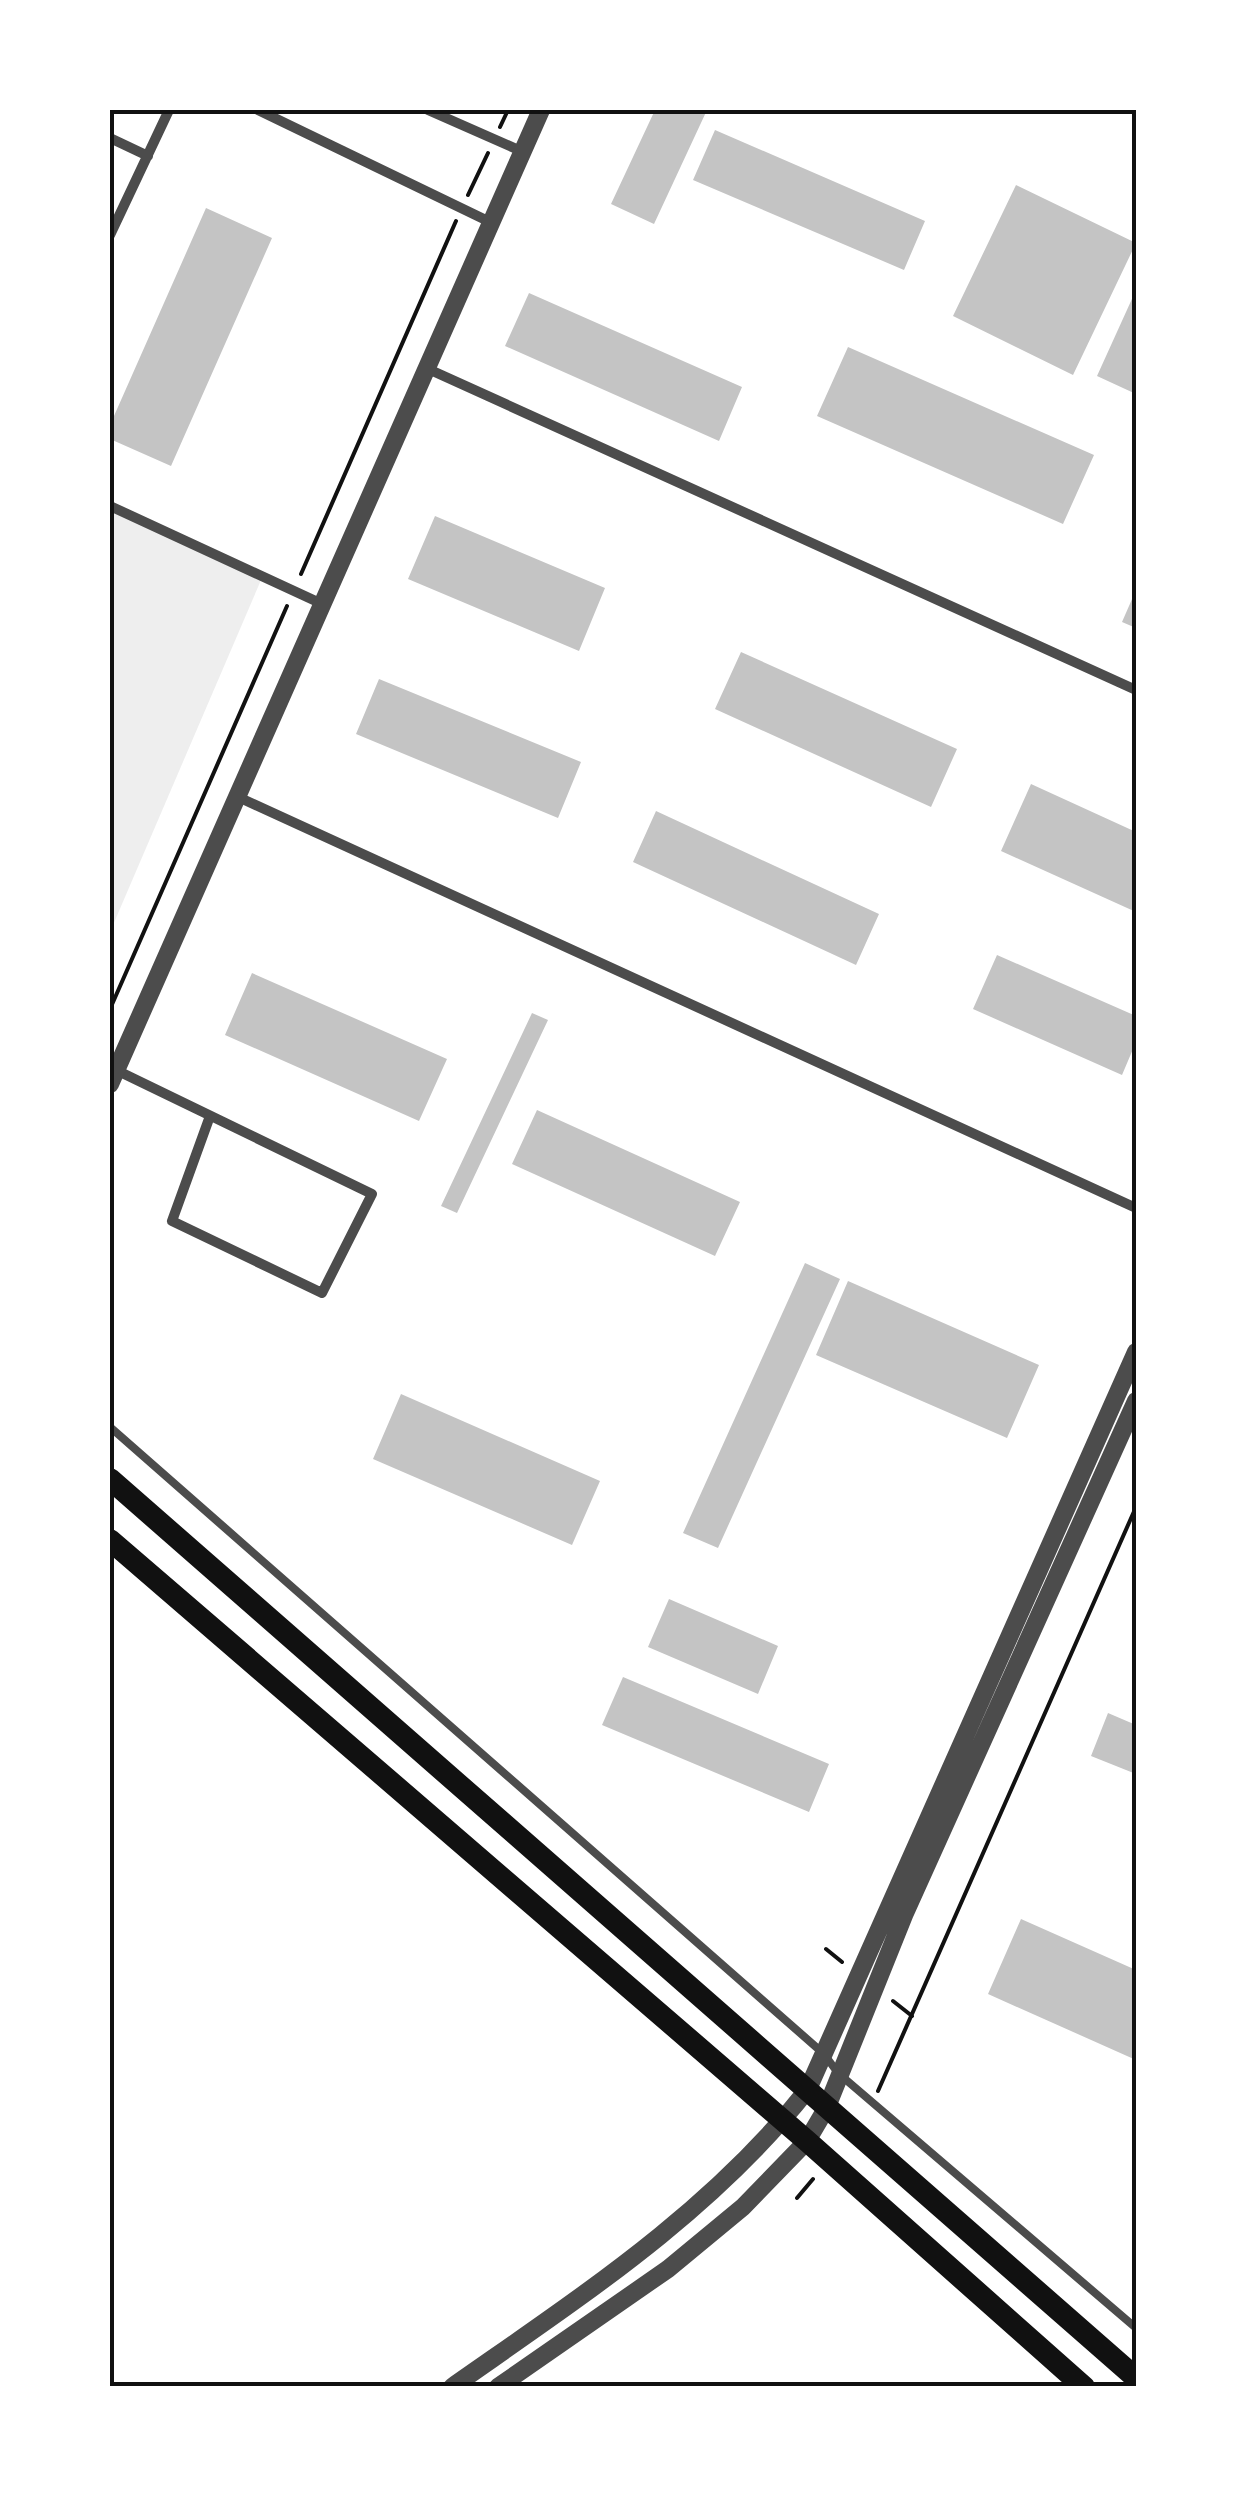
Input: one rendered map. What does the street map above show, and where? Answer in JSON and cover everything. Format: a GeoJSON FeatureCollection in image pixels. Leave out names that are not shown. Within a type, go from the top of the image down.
{"type":"FeatureCollection","features":[{"type":"Feature","properties":{"kind":"main road"},"geometry":{"type":"LineString","coordinates":[[110,1478],[1136,2378]]}},
{"type":"Feature","properties":{"kind":"main road"},"geometry":{"type":"LineString","coordinates":[[110,1540],[807,2141],[1084,2387]]}},
{"type":"Feature","properties":{"kind":"street"},"geometry":{"type":"LineString","coordinates":[[110,236],[169,110]]}},
{"type":"Feature","properties":{"kind":"street"},"geometry":{"type":"LineString","coordinates":[[258,110],[490,222]]}},
{"type":"Feature","properties":{"kind":"street"},"geometry":{"type":"LineString","coordinates":[[428,110],[522,152]]}},
{"type":"Feature","properties":{"kind":"street"},"geometry":{"type":"LineString","coordinates":[[210,1116],[172,1221],[322,1292],[372,1194],[210,1116],[113,1077],[541,110]]}},
{"type":"Feature","properties":{"kind":"street"},"geometry":{"type":"LineString","coordinates":[[110,138],[148,156]]}},
{"type":"Feature","properties":{"kind":"street"},"geometry":{"type":"LineString","coordinates":[[426,368],[1136,690]]}},
{"type":"Feature","properties":{"kind":"street"},"geometry":{"type":"LineString","coordinates":[[110,506],[320,603]]}},
{"type":"Feature","properties":{"kind":"street"},"geometry":{"type":"LineString","coordinates":[[236,796],[1136,1208]]}},
{"type":"Feature","properties":{"kind":"street"},"geometry":{"type":"LineString","coordinates":[[452,2387],[638,2257],[719,2187],[783,2121],[808,2089],[1136,1352]]}},
{"type":"Feature","properties":{"kind":"street"},"geometry":{"type":"LineString","coordinates":[[498,2387],[668,2269],[743,2207],[807,2141],[827,2106],[838,2073],[1136,1401]]}},
{"type":"Feature","properties":{"kind":"lane"},"geometry":{"type":"LineString","coordinates":[[110,1428],[824,2054],[838,2073],[1136,2328]]}},
{"type":"Feature","properties":{"kind":"path"},"geometry":{"type":"LineString","coordinates":[[110,1009],[508,110]]}},
{"type":"Feature","properties":{"kind":"path"},"geometry":{"type":"LineString","coordinates":[[872,2102],[1136,1507]]}},
{"type":"Feature","properties":{"kind":"path"},"geometry":{"type":"LineString","coordinates":[[797,2198],[828,2160]]}},
{"type":"Feature","properties":{"kind":"shaded area"},"geometry":{"type":"Polygon","coordinates":[[[110,507],[261,580],[110,932],[110,507]]]}},
{"type":"Feature","properties":{"kind":"building"},"geometry":{"type":"Polygon","coordinates":[[[655,110],[707,110],[654,224],[611,204],[655,110]]]}},
{"type":"Feature","properties":{"kind":"building"},"geometry":{"type":"Polygon","coordinates":[[[715,130],[925,221],[904,270],[693,180],[715,130]]]}},
{"type":"Feature","properties":{"kind":"building"},"geometry":{"type":"Polygon","coordinates":[[[1016,185],[1136,243],[1073,375],[953,316],[1016,185]]]}},
{"type":"Feature","properties":{"kind":"building"},"geometry":{"type":"Polygon","coordinates":[[[206,208],[272,238],[171,466],[110,439],[110,425],[206,208]]]}},
{"type":"Feature","properties":{"kind":"building"},"geometry":{"type":"Polygon","coordinates":[[[1136,290],[1136,394],[1097,376],[1136,290]]]}},
{"type":"Feature","properties":{"kind":"building"},"geometry":{"type":"Polygon","coordinates":[[[529,293],[742,387],[719,441],[505,346],[529,293]]]}},
{"type":"Feature","properties":{"kind":"building"},"geometry":{"type":"Polygon","coordinates":[[[848,347],[1094,455],[1063,524],[817,416],[848,347]]]}},
{"type":"Feature","properties":{"kind":"building"},"geometry":{"type":"Polygon","coordinates":[[[435,516],[605,588],[579,651],[408,579],[435,516]]]}},
{"type":"Feature","properties":{"kind":"building"},"geometry":{"type":"Polygon","coordinates":[[[1136,590],[1136,628],[1122,622],[1136,590]]]}},
{"type":"Feature","properties":{"kind":"building"},"geometry":{"type":"Polygon","coordinates":[[[741,652],[957,749],[931,807],[715,709],[741,652]]]}},
{"type":"Feature","properties":{"kind":"building"},"geometry":{"type":"Polygon","coordinates":[[[379,679],[581,762],[558,818],[356,734],[379,679]]]}},
{"type":"Feature","properties":{"kind":"building"},"geometry":{"type":"Polygon","coordinates":[[[1031,784],[1136,832],[1136,912],[1001,851],[1031,784]]]}},
{"type":"Feature","properties":{"kind":"building"},"geometry":{"type":"Polygon","coordinates":[[[656,811],[879,914],[856,965],[633,862],[656,811]]]}},
{"type":"Feature","properties":{"kind":"building"},"geometry":{"type":"Polygon","coordinates":[[[997,955],[1136,1016],[1136,1042],[1122,1075],[973,1009],[997,955]]]}},
{"type":"Feature","properties":{"kind":"building"},"geometry":{"type":"Polygon","coordinates":[[[252,973],[447,1059],[419,1121],[225,1035],[252,973]]]}},
{"type":"Feature","properties":{"kind":"building"},"geometry":{"type":"Polygon","coordinates":[[[532,1013],[548,1020],[457,1213],[441,1206],[532,1013]]]}},
{"type":"Feature","properties":{"kind":"building"},"geometry":{"type":"Polygon","coordinates":[[[537,1110],[740,1202],[715,1256],[512,1164],[537,1110]]]}},
{"type":"Feature","properties":{"kind":"building"},"geometry":{"type":"Polygon","coordinates":[[[805,1263],[840,1279],[718,1548],[683,1533],[805,1263]]]}},
{"type":"Feature","properties":{"kind":"building"},"geometry":{"type":"Polygon","coordinates":[[[848,1281],[1039,1365],[1007,1438],[816,1355],[848,1281]]]}},
{"type":"Feature","properties":{"kind":"building"},"geometry":{"type":"Polygon","coordinates":[[[401,1394],[600,1481],[572,1545],[373,1459],[401,1394]]]}},
{"type":"Feature","properties":{"kind":"building"},"geometry":{"type":"Polygon","coordinates":[[[669,1599],[778,1646],[758,1694],[648,1647],[669,1599]]]}},
{"type":"Feature","properties":{"kind":"building"},"geometry":{"type":"Polygon","coordinates":[[[623,1677],[829,1764],[809,1812],[602,1725],[623,1677]]]}},
{"type":"Feature","properties":{"kind":"building"},"geometry":{"type":"Polygon","coordinates":[[[1108,1713],[1136,1725],[1136,1774],[1091,1756],[1108,1713]]]}},
{"type":"Feature","properties":{"kind":"building"},"geometry":{"type":"Polygon","coordinates":[[[1021,1919],[1136,1970],[1136,2060],[988,1994],[1021,1919]]]}}]}
